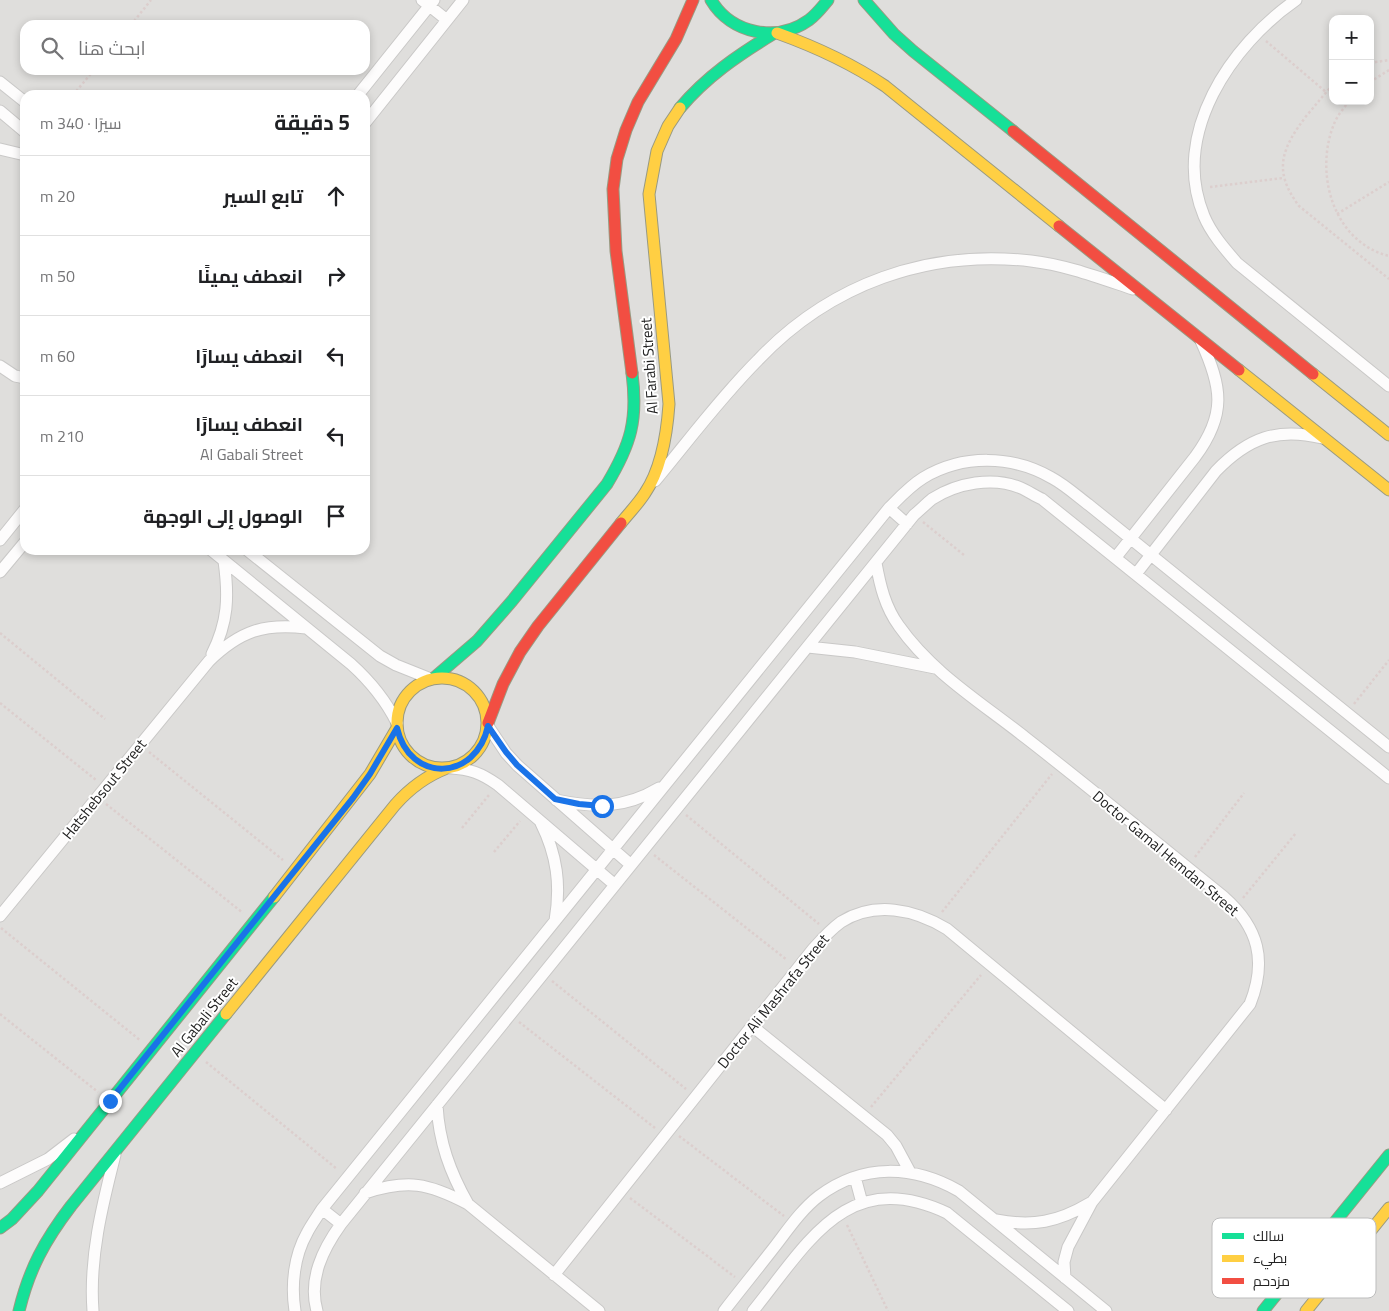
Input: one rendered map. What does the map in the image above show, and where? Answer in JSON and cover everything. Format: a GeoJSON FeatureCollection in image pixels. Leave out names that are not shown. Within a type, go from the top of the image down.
{"type":"FeatureCollection","features":[{"type":"Feature","properties":{"kind":"street"},"geometry":{"type":"LineString","coordinates":[[370,117],[463,0]]}},
{"type":"Feature","properties":{"kind":"street","name":"Al Farabi Street"},"geometry":{"type":"LineString","coordinates":[[433,678],[477,641],[506,608],[606,484],[620,463],[630,439],[634,414],[634,388],[616,251],[614,189],[617,159],[626,130],[638,102],[676,39],[693,0]]}},
{"type":"Feature","properties":{"kind":"street"},"geometry":{"type":"LineString","coordinates":[[711,0],[725,18],[739,27],[756,33],[775,34],[836,56],[885,86],[1389,490]]}},
{"type":"Feature","properties":{"kind":"street"},"geometry":{"type":"LineString","coordinates":[[775,34],[794,29],[810,21],[828,0]]}},
{"type":"Feature","properties":{"kind":"street"},"geometry":{"type":"LineString","coordinates":[[864,0],[894,34],[913,51],[1389,435]]}},
{"type":"Feature","properties":{"kind":"street"},"geometry":{"type":"LineString","coordinates":[[1296,0],[1284,8],[1257,34],[1224,75],[1211,98],[1201,123],[1196,150],[1194,169],[1196,189],[1204,216],[1218,241],[1236,263],[1388,385]]}},
{"type":"Feature","properties":{"kind":"street"},"geometry":{"type":"LineString","coordinates":[[362,90],[428,2],[447,20]]}},
{"type":"Feature","properties":{"kind":"street","name":"Al Farabi Street"},"geometry":{"type":"LineString","coordinates":[[488,724],[503,684],[520,652],[538,626],[646,492],[657,472],[664,450],[669,412],[649,194],[652,169],[662,138],[669,123],[683,103],[701,85],[723,66],[775,34]]}},
{"type":"Feature","properties":{"kind":"street"},"geometry":{"type":"LineString","coordinates":[[0,82],[20,98]]}},
{"type":"Feature","properties":{"kind":"street"},"geometry":{"type":"LineString","coordinates":[[0,111],[20,128]]}},
{"type":"Feature","properties":{"kind":"street"},"geometry":{"type":"LineString","coordinates":[[0,149],[20,154]]}},
{"type":"Feature","properties":{"kind":"street"},"geometry":{"type":"LineString","coordinates":[[646,492],[732,388],[766,352],[815,310],[848,292],[883,277],[919,266],[957,260],[995,258],[1033,261],[1070,269],[1140,291]]}},
{"type":"Feature","properties":{"kind":"street"},"geometry":{"type":"LineString","coordinates":[[1116,557],[1207,441],[1215,423],[1218,403],[1217,384],[1212,365],[1200,339]]}},
{"type":"Feature","properties":{"kind":"street"},"geometry":{"type":"LineString","coordinates":[[0,366],[20,377]]}},
{"type":"Feature","properties":{"kind":"street"},"geometry":{"type":"LineString","coordinates":[[1136,574],[1216,471],[1245,446],[1263,438],[1282,434],[1301,433],[1326,439]]}},
{"type":"Feature","properties":{"kind":"street"},"geometry":{"type":"LineString","coordinates":[[295,1311],[293,1278],[298,1255],[306,1233],[322,1209],[889,508],[923,478],[943,468],[965,462],[988,460],[1010,462],[1032,468],[1053,478],[1151,554],[1389,748]]}},
{"type":"Feature","properties":{"kind":"street"},"geometry":{"type":"LineString","coordinates":[[317,1311],[314,1285],[318,1263],[328,1242],[341,1224],[911,519],[931,500],[951,489],[972,483],[995,482],[1019,487],[1042,499],[1389,778]]}},
{"type":"Feature","properties":{"kind":"street"},"geometry":{"type":"LineString","coordinates":[[889,508],[911,519]]}},
{"type":"Feature","properties":{"kind":"street"},"geometry":{"type":"LineString","coordinates":[[0,540],[20,515]]}},
{"type":"Feature","properties":{"kind":"street"},"geometry":{"type":"LineString","coordinates":[[0,572],[20,548]]}},
{"type":"Feature","properties":{"kind":"street"},"geometry":{"type":"LineString","coordinates":[[217,555],[352,664],[364,676],[388,704],[405,750],[414,758],[435,768],[469,769],[486,776],[540,819],[615,885]]}},
{"type":"Feature","properties":{"kind":"street"},"geometry":{"type":"LineString","coordinates":[[253,555],[380,656],[396,665],[433,678]]}},
{"type":"Feature","properties":{"kind":"street","name":"Hatshebsout Street"},"geometry":{"type":"LineString","coordinates":[[209,661],[220,638],[226,613],[228,587],[224,561]]}},
{"type":"Feature","properties":{"kind":"street","name":"Doctor Gamal Hemdan Street"},"geometry":{"type":"LineString","coordinates":[[876,562],[880,584],[887,605],[897,624],[910,642],[935,668],[1059,764],[1236,907],[1255,937],[1259,954],[1259,971],[1256,988],[1250,1004],[1092,1202],[1068,1247],[1064,1262],[1065,1278]]}},
{"type":"Feature","properties":{"kind":"street","name":"Hatshebsout Street"},"geometry":{"type":"LineString","coordinates":[[0,916],[209,661],[224,646],[243,635],[263,628],[285,626],[306,628]]}},
{"type":"Feature","properties":{"kind":"street","name":"Doctor Gamal Hemdan Street"},"geometry":{"type":"LineString","coordinates":[[808,648],[855,652],[935,668]]}},
{"type":"Feature","properties":{"kind":"street"},"geometry":{"type":"LineString","coordinates":[[397,725],[398,710],[403,700],[410,690],[420,683],[433,678],[448,677],[472,688],[481,698],[486,710],[488,724],[485,738],[480,748],[472,757],[462,764],[448,768]]}},
{"type":"Feature","properties":{"kind":"street"},"geometry":{"type":"LineString","coordinates":[[488,724],[517,765],[631,865]]}},
{"type":"Feature","properties":{"kind":"street","name":"Al Gabali Street"},"geometry":{"type":"LineString","coordinates":[[0,1228],[12,1219],[38,1191],[254,922],[364,782],[397,725]]}},
{"type":"Feature","properties":{"kind":"street","name":"Al Gabali Street"},"geometry":{"type":"LineString","coordinates":[[19,1311],[23,1289],[35,1257],[50,1233],[406,792],[433,773],[448,768]]}},
{"type":"Feature","properties":{"kind":"street"},"geometry":{"type":"LineString","coordinates":[[555,799],[602,806],[625,803],[646,796],[667,784]]}},
{"type":"Feature","properties":{"kind":"street"},"geometry":{"type":"LineString","coordinates":[[540,819],[549,838],[555,859],[559,900],[555,922]]}},
{"type":"Feature","properties":{"kind":"street","name":"Doctor Ali Mashrafa Street"},"geometry":{"type":"LineString","coordinates":[[554,1275],[829,932],[849,918],[872,910],[904,910],[935,922],[990,964],[1166,1110]]}},
{"type":"Feature","properties":{"kind":"street"},"geometry":{"type":"LineString","coordinates":[[752,1026],[887,1135],[896,1146],[910,1172]]}},
{"type":"Feature","properties":{"kind":"street"},"geometry":{"type":"LineString","coordinates":[[437,1105],[438,1121],[449,1168],[468,1204]]}},
{"type":"Feature","properties":{"kind":"street"},"geometry":{"type":"LineString","coordinates":[[0,1183],[48,1159],[87,1129]]}},
{"type":"Feature","properties":{"kind":"street"},"geometry":{"type":"LineString","coordinates":[[93,1311],[93,1263],[98,1228],[116,1150]]}},
{"type":"Feature","properties":{"kind":"street"},"geometry":{"type":"LineString","coordinates":[[1338,1218],[1389,1155]]}},
{"type":"Feature","properties":{"kind":"street"},"geometry":{"type":"LineString","coordinates":[[724,1311],[793,1223],[819,1196],[836,1185],[855,1177],[882,1171],[910,1172],[944,1183],[959,1191],[1106,1311]]}},
{"type":"Feature","properties":{"kind":"street"},"geometry":{"type":"LineString","coordinates":[[855,1177],[862,1203]]}},
{"type":"Feature","properties":{"kind":"street"},"geometry":{"type":"LineString","coordinates":[[365,1193],[386,1186],[407,1184],[427,1186],[447,1193],[468,1204],[599,1311]]}},
{"type":"Feature","properties":{"kind":"street"},"geometry":{"type":"LineString","coordinates":[[754,1311],[822,1226],[841,1212],[862,1203],[884,1199],[906,1199],[927,1204],[947,1213],[1068,1311]]}},
{"type":"Feature","properties":{"kind":"street","name":"Doctor Gamal Hemdan Street"},"geometry":{"type":"LineString","coordinates":[[993,1220],[1014,1223],[1055,1220],[1074,1213],[1092,1202]]}},
{"type":"Feature","properties":{"kind":"street"},"geometry":{"type":"LineString","coordinates":[[1376,1224],[1389,1208]]}},
{"type":"Feature","properties":{"kind":"street"},"geometry":{"type":"LineString","coordinates":[[322,1209],[341,1224]]}},
{"type":"Feature","properties":{"kind":"street"},"geometry":{"type":"LineString","coordinates":[[1263,1311],[1274,1298]]}},
{"type":"Feature","properties":{"kind":"street"},"geometry":{"type":"LineString","coordinates":[[1306,1311],[1316,1298]]}},
{"type":"Feature","properties":{"kind":"path"},"geometry":{"type":"LineString","coordinates":[[135,20],[151,0]]}},
{"type":"Feature","properties":{"kind":"path"},"geometry":{"type":"LineString","coordinates":[[1257,34],[1326,92]]}},
{"type":"Feature","properties":{"kind":"path"},"geometry":{"type":"LineString","coordinates":[[1374,62],[1389,60]]}},
{"type":"Feature","properties":{"kind":"path"},"geometry":{"type":"LineString","coordinates":[[1374,79],[1389,70]]}},
{"type":"Feature","properties":{"kind":"path"},"geometry":{"type":"LineString","coordinates":[[77,90],[90,75]]}},
{"type":"Feature","properties":{"kind":"path"},"geometry":{"type":"LineString","coordinates":[[1329,89],[1287,144],[1283,160],[1284,178],[1289,193],[1299,206],[1389,279]]}},
{"type":"Feature","properties":{"kind":"path"},"geometry":{"type":"LineString","coordinates":[[1346,105],[1334,122],[1327,146],[1326,168],[1329,192],[1345,228],[1356,239],[1371,249],[1389,256]]}},
{"type":"Feature","properties":{"kind":"path"},"geometry":{"type":"LineString","coordinates":[[1196,189],[1284,178]]}},
{"type":"Feature","properties":{"kind":"path"},"geometry":{"type":"LineString","coordinates":[[1338,214],[1389,182]]}},
{"type":"Feature","properties":{"kind":"path"},"geometry":{"type":"LineString","coordinates":[[911,519],[964,555]]}},
{"type":"Feature","properties":{"kind":"path"},"geometry":{"type":"LineString","coordinates":[[0,633],[105,719]]}},
{"type":"Feature","properties":{"kind":"path"},"geometry":{"type":"LineString","coordinates":[[1347,714],[1389,660]]}},
{"type":"Feature","properties":{"kind":"path"},"geometry":{"type":"LineString","coordinates":[[0,703],[105,788]]}},
{"type":"Feature","properties":{"kind":"path"},"geometry":{"type":"LineString","coordinates":[[140,745],[295,870]]}},
{"type":"Feature","properties":{"kind":"path"},"geometry":{"type":"LineString","coordinates":[[935,922],[1059,764]]}},
{"type":"Feature","properties":{"kind":"path"},"geometry":{"type":"LineString","coordinates":[[462,828],[498,785]]}},
{"type":"Feature","properties":{"kind":"path"},"geometry":{"type":"LineString","coordinates":[[1187,867],[1244,793]]}},
{"type":"Feature","properties":{"kind":"path"},"geometry":{"type":"LineString","coordinates":[[97,797],[254,922]]}},
{"type":"Feature","properties":{"kind":"path"},"geometry":{"type":"LineString","coordinates":[[677,808],[829,932]]}},
{"type":"Feature","properties":{"kind":"path"},"geometry":{"type":"LineString","coordinates":[[494,852],[529,810]]}},
{"type":"Feature","properties":{"kind":"path"},"geometry":{"type":"LineString","coordinates":[[1236,907],[1296,833]]}},
{"type":"Feature","properties":{"kind":"path"},"geometry":{"type":"LineString","coordinates":[[645,848],[798,969]]}},
{"type":"Feature","properties":{"kind":"path"},"geometry":{"type":"LineString","coordinates":[[0,927],[151,1049]]}},
{"type":"Feature","properties":{"kind":"path"},"geometry":{"type":"LineString","coordinates":[[864,1116],[990,964]]}},
{"type":"Feature","properties":{"kind":"path"},"geometry":{"type":"LineString","coordinates":[[543,974],[696,1096]]}},
{"type":"Feature","properties":{"kind":"path"},"geometry":{"type":"LineString","coordinates":[[0,1014],[110,1101]]}},
{"type":"Feature","properties":{"kind":"path"},"geometry":{"type":"LineString","coordinates":[[510,1015],[793,1223]]}},
{"type":"Feature","properties":{"kind":"path"},"geometry":{"type":"LineString","coordinates":[[195,1053],[348,1178]]}},
{"type":"Feature","properties":{"kind":"path"},"geometry":{"type":"LineString","coordinates":[[621,1191],[745,1284]]}},
{"type":"Feature","properties":{"kind":"path"},"geometry":{"type":"LineString","coordinates":[[841,1212],[888,1311]]}},
{"type":"Feature","properties":{"kind":"shaded area"},"geometry":{"type":"Polygon","coordinates":[[[0,0],[1389,0],[1389,1311],[0,1311],[0,0]]]}},
{"type":"Feature","properties":{"kind":"traffic: fast"},"geometry":{"type":"LineString","coordinates":[[711,0],[730,21],[742,27],[769,33],[796,27],[809,20],[828,0]]}},
{"type":"Feature","properties":{"kind":"traffic: fast"},"geometry":{"type":"LineString","coordinates":[[864,0],[894,34],[913,51],[1013,131]]}},
{"type":"Feature","properties":{"kind":"traffic: fast"},"geometry":{"type":"LineString","coordinates":[[680,108],[723,67],[773,34]]}},
{"type":"Feature","properties":{"kind":"traffic: fast"},"geometry":{"type":"LineString","coordinates":[[434,678],[477,641],[607,484],[622,456],[631,431],[634,405],[632,373]]}},
{"type":"Feature","properties":{"kind":"traffic: fast"},"geometry":{"type":"LineString","coordinates":[[0,1228],[12,1219],[38,1191],[274,897]]}},
{"type":"Feature","properties":{"kind":"traffic: fast"},"geometry":{"type":"LineString","coordinates":[[19,1311],[33,1268],[46,1243],[71,1206],[226,1014]]}},
{"type":"Feature","properties":{"kind":"traffic: fast"},"geometry":{"type":"LineString","coordinates":[[1338,1218],[1389,1155]]}},
{"type":"Feature","properties":{"kind":"traffic: fast"},"geometry":{"type":"LineString","coordinates":[[1263,1311],[1274,1298]]}},
{"type":"Feature","properties":{"kind":"traffic: slow"},"geometry":{"type":"LineString","coordinates":[[777,33],[833,56],[885,86],[1059,226]]}},
{"type":"Feature","properties":{"kind":"traffic: slow"},"geometry":{"type":"LineString","coordinates":[[621,523],[645,493],[656,473],[667,427],[669,404],[649,194],[657,151],[668,126],[680,108]]}},
{"type":"Feature","properties":{"kind":"traffic: slow"},"geometry":{"type":"LineString","coordinates":[[1239,370],[1389,490]]}},
{"type":"Feature","properties":{"kind":"traffic: slow"},"geometry":{"type":"LineString","coordinates":[[1313,374],[1389,435]]}},
{"type":"Feature","properties":{"kind":"traffic: slow"},"geometry":{"type":"LineString","coordinates":[[442,678],[459,681],[474,691],[484,706],[487,723],[484,740],[474,755],[459,765],[442,768],[425,765],[410,755],[400,740],[397,723],[400,706],[410,691],[425,681],[442,678]]}},
{"type":"Feature","properties":{"kind":"traffic: slow"},"geometry":{"type":"LineString","coordinates":[[274,897],[370,774],[397,728]]}},
{"type":"Feature","properties":{"kind":"traffic: slow"},"geometry":{"type":"LineString","coordinates":[[226,1014],[395,805],[419,783],[447,768]]}},
{"type":"Feature","properties":{"kind":"traffic: slow"},"geometry":{"type":"LineString","coordinates":[[1376,1224],[1389,1208]]}},
{"type":"Feature","properties":{"kind":"traffic: slow"},"geometry":{"type":"LineString","coordinates":[[1306,1311],[1316,1298]]}},
{"type":"Feature","properties":{"kind":"traffic: jam"},"geometry":{"type":"LineString","coordinates":[[632,373],[616,251],[613,189],[617,159],[626,130],[638,102],[676,39],[693,0]]}},
{"type":"Feature","properties":{"kind":"traffic: jam"},"geometry":{"type":"LineString","coordinates":[[1013,131],[1313,374]]}},
{"type":"Feature","properties":{"kind":"traffic: jam"},"geometry":{"type":"LineString","coordinates":[[1059,226],[1239,370]]}},
{"type":"Feature","properties":{"kind":"traffic: jam"},"geometry":{"type":"LineString","coordinates":[[488,723],[503,684],[520,652],[538,626],[621,523]]}},
{"type":"Feature","properties":{"kind":"route"},"geometry":{"type":"LineString","coordinates":[[110,1101],[353,798],[370,774],[397,728],[405,750],[414,758],[435,768],[447,768],[462,764],[472,757],[480,748],[488,726],[517,765],[555,799],[602,806]]}}]}
